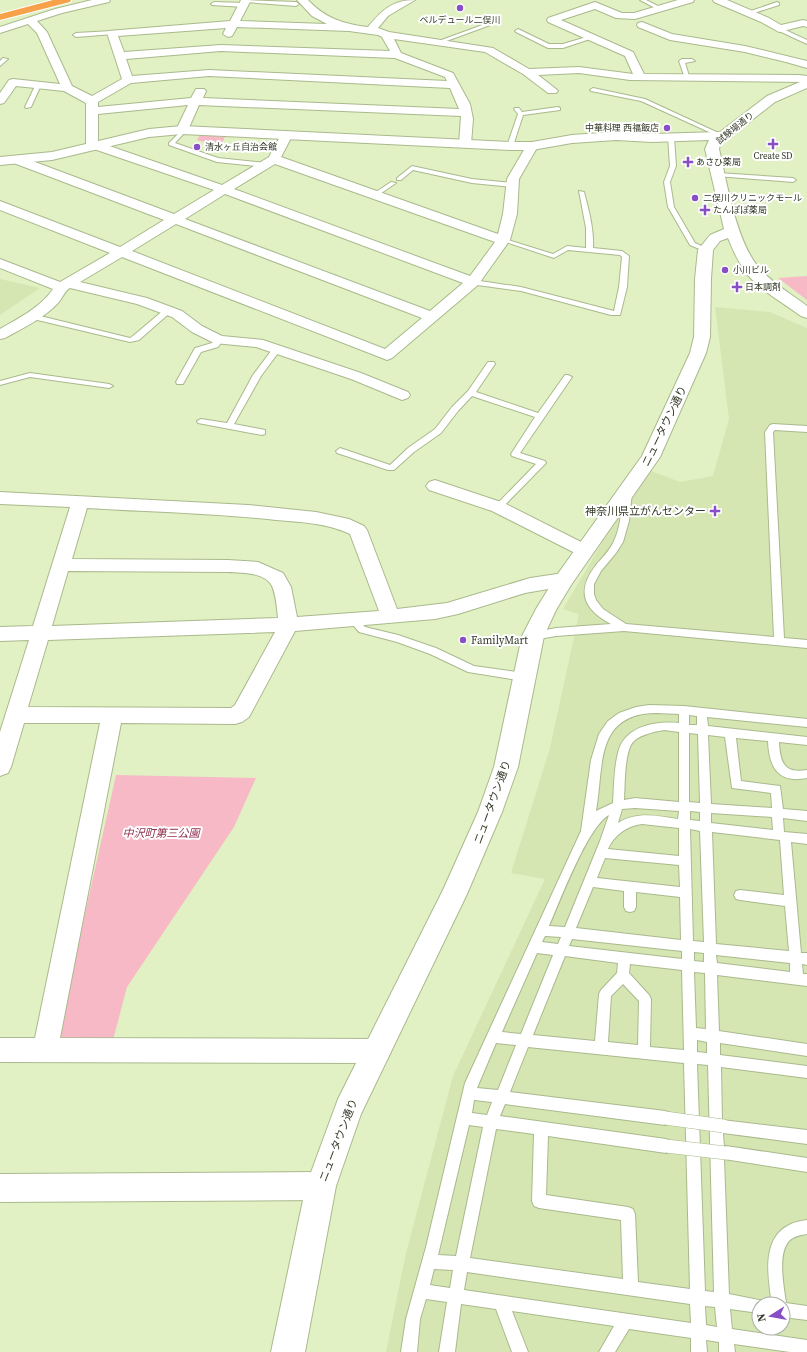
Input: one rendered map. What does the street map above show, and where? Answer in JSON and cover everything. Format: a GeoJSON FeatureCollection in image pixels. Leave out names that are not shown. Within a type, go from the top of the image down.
{"type":"FeatureCollection","features":[{"type":"Feature","properties":{"kind":"highway"},"geometry":{"type":"LineString","coordinates":[[0,7],[29,0]]}},
{"type":"Feature","properties":{"kind":"highway"},"geometry":{"type":"LineString","coordinates":[[0,17],[66,0]]}},
{"type":"Feature","properties":{"kind":"street"},"geometry":{"type":"LineString","coordinates":[[0,30],[59,11],[105,0]]}},
{"type":"Feature","properties":{"kind":"street"},"geometry":{"type":"LineString","coordinates":[[640,77],[629,54],[552,20],[595,5],[620,16],[640,16],[689,0]]}},
{"type":"Feature","properties":{"kind":"street"},"geometry":{"type":"LineString","coordinates":[[718,0],[765,20],[779,29],[803,23],[807,24]]}},
{"type":"Feature","properties":{"kind":"street"},"geometry":{"type":"LineString","coordinates":[[370,31],[384,14],[410,1]]}},
{"type":"Feature","properties":{"kind":"street"},"geometry":{"type":"LineString","coordinates":[[183,130],[195,101],[245,2]]}},
{"type":"Feature","properties":{"kind":"street"},"geometry":{"type":"LineString","coordinates":[[299,2],[327,21],[347,28]]}},
{"type":"Feature","properties":{"kind":"street"},"geometry":{"type":"LineString","coordinates":[[30,20],[42,32],[68,88],[92,106],[195,101],[466,113]]}},
{"type":"Feature","properties":{"kind":"street"},"geometry":{"type":"LineString","coordinates":[[128,80],[112,33],[233,24],[347,28],[489,50],[531,75],[552,91]]}},
{"type":"Feature","properties":{"kind":"street"},"geometry":{"type":"LineString","coordinates":[[642,24],[670,37],[745,49],[789,59],[807,65]]}},
{"type":"Feature","properties":{"kind":"street"},"geometry":{"type":"LineString","coordinates":[[386,35],[397,54]]}},
{"type":"Feature","properties":{"kind":"street"},"geometry":{"type":"LineString","coordinates":[[120,56],[221,48],[397,54],[449,75],[464,104],[466,113],[465,144]]}},
{"type":"Feature","properties":{"kind":"street"},"geometry":{"type":"LineString","coordinates":[[521,83],[531,75],[579,70],[640,77],[807,79]]}},
{"type":"Feature","properties":{"kind":"street"},"geometry":{"type":"LineString","coordinates":[[92,106],[128,80],[209,73],[454,84]]}},
{"type":"Feature","properties":{"kind":"street"},"geometry":{"type":"LineString","coordinates":[[0,101],[13,82],[68,88]]}},
{"type":"Feature","properties":{"kind":"street","name":"試験場通り"},"geometry":{"type":"LineString","coordinates":[[807,83],[771,99],[722,136],[714,143],[712,149],[732,231],[744,258],[753,271],[776,292],[807,313]]}},
{"type":"Feature","properties":{"kind":"street"},"geometry":{"type":"LineString","coordinates":[[92,106],[92,144],[95,146],[225,190],[473,282]]}},
{"type":"Feature","properties":{"kind":"street"},"geometry":{"type":"LineString","coordinates":[[0,161],[52,156],[149,133],[183,130],[510,146],[532,146],[572,139],[616,136],[722,136]]}},
{"type":"Feature","properties":{"kind":"street"},"geometry":{"type":"LineString","coordinates":[[0,335],[32,316],[53,300],[64,285],[270,162],[286,136]]}},
{"type":"Feature","properties":{"kind":"street"},"geometry":{"type":"LineString","coordinates":[[0,205],[387,355],[431,316],[473,282],[503,240],[510,214],[513,180],[532,146]]}},
{"type":"Feature","properties":{"kind":"street"},"geometry":{"type":"LineString","coordinates":[[15,160],[431,316]]}},
{"type":"Feature","properties":{"kind":"street"},"geometry":{"type":"LineString","coordinates":[[270,162],[375,195],[503,240]]}},
{"type":"Feature","properties":{"kind":"street"},"geometry":{"type":"LineString","coordinates":[[706,250],[715,238],[732,231]]}},
{"type":"Feature","properties":{"kind":"street","name":"ニュータウン通り"},"geometry":{"type":"LineString","coordinates":[[288,1352],[321,1186],[348,1110],[454,894],[490,812],[506,767],[533,636],[546,608],[564,580],[586,551],[628,487],[642,472],[651,457],[698,353],[702,337],[703,267],[706,250]]}},
{"type":"Feature","properties":{"kind":"street"},"geometry":{"type":"LineString","coordinates":[[0,264],[64,285],[142,301],[177,314],[197,329],[219,340],[258,343],[356,376],[402,395]]}},
{"type":"Feature","properties":{"kind":"street"},"geometry":{"type":"LineString","coordinates":[[435,486],[498,507],[586,551]]}},
{"type":"Feature","properties":{"kind":"street"},"geometry":{"type":"LineString","coordinates":[[0,498],[248,511],[316,518],[343,523],[358,530],[390,616]]}},
{"type":"Feature","properties":{"kind":"street"},"geometry":{"type":"LineString","coordinates":[[0,767],[80,502]]}},
{"type":"Feature","properties":{"kind":"street"},"geometry":{"type":"LineString","coordinates":[[16,715],[232,717],[240,714],[289,624],[282,587],[276,578],[258,568],[228,566],[62,564]]}},
{"type":"Feature","properties":{"kind":"street"},"geometry":{"type":"LineString","coordinates":[[0,634],[289,624],[390,616],[437,611],[469,604],[525,586],[564,580]]}},
{"type":"Feature","properties":{"kind":"street"},"geometry":{"type":"LineString","coordinates":[[45,1050],[112,716]]}},
{"type":"Feature","properties":{"kind":"street"},"geometry":{"type":"LineString","coordinates":[[0,1050],[378,1051]]}},
{"type":"Feature","properties":{"kind":"street"},"geometry":{"type":"LineString","coordinates":[[0,1188],[321,1186]]}},
{"type":"Feature","properties":{"kind":"lane"},"geometry":{"type":"LineString","coordinates":[[642,0],[661,9]]}},
{"type":"Feature","properties":{"kind":"lane"},"geometry":{"type":"LineString","coordinates":[[214,4],[245,2],[299,2]]}},
{"type":"Feature","properties":{"kind":"lane"},"geometry":{"type":"LineString","coordinates":[[748,13],[777,4]]}},
{"type":"Feature","properties":{"kind":"lane"},"geometry":{"type":"LineString","coordinates":[[439,42],[486,25]]}},
{"type":"Feature","properties":{"kind":"lane"},"geometry":{"type":"LineString","coordinates":[[779,29],[807,42]]}},
{"type":"Feature","properties":{"kind":"lane"},"geometry":{"type":"LineString","coordinates":[[518,31],[548,46],[563,46],[593,37]]}},
{"type":"Feature","properties":{"kind":"lane"},"geometry":{"type":"LineString","coordinates":[[76,35],[112,33]]}},
{"type":"Feature","properties":{"kind":"lane"},"geometry":{"type":"LineString","coordinates":[[688,78],[682,61],[692,62]]}},
{"type":"Feature","properties":{"kind":"lane"},"geometry":{"type":"LineString","coordinates":[[28,107],[38,85]]}},
{"type":"Feature","properties":{"kind":"lane"},"geometry":{"type":"LineString","coordinates":[[593,90],[643,100],[722,136]]}},
{"type":"Feature","properties":{"kind":"lane"},"geometry":{"type":"LineString","coordinates":[[510,146],[519,111],[558,109]]}},
{"type":"Feature","properties":{"kind":"lane"},"geometry":{"type":"LineString","coordinates":[[183,130],[171,144],[217,160],[270,162]]}},
{"type":"Feature","properties":{"kind":"lane"},"geometry":{"type":"LineString","coordinates":[[671,137],[673,166],[667,182],[670,207],[692,244],[706,250]]}},
{"type":"Feature","properties":{"kind":"lane"},"geometry":{"type":"LineString","coordinates":[[375,195],[412,168],[472,181],[512,185]]}},
{"type":"Feature","properties":{"kind":"lane"},"geometry":{"type":"LineString","coordinates":[[718,175],[793,180]]}},
{"type":"Feature","properties":{"kind":"lane"},"geometry":{"type":"LineString","coordinates":[[581,192],[590,225],[590,250]]}},
{"type":"Feature","properties":{"kind":"lane"},"geometry":{"type":"LineString","coordinates":[[473,282],[521,289],[611,314],[617,313],[623,287],[626,256],[622,253],[567,248],[554,256],[503,240]]}},
{"type":"Feature","properties":{"kind":"lane"},"geometry":{"type":"LineString","coordinates":[[32,316],[130,340],[136,338],[168,311]]}},
{"type":"Feature","properties":{"kind":"lane"},"geometry":{"type":"LineString","coordinates":[[180,382],[198,350],[215,345],[219,340]]}},
{"type":"Feature","properties":{"kind":"lane"},"geometry":{"type":"LineString","coordinates":[[229,426],[257,375],[277,349]]}},
{"type":"Feature","properties":{"kind":"lane"},"geometry":{"type":"LineString","coordinates":[[340,451],[391,468],[410,450],[438,431],[455,409],[471,393],[491,364]]}},
{"type":"Feature","properties":{"kind":"lane"},"geometry":{"type":"LineString","coordinates":[[0,383],[30,375],[109,386]]}},
{"type":"Feature","properties":{"kind":"lane"},"geometry":{"type":"LineString","coordinates":[[498,507],[542,463],[515,454],[568,377]]}},
{"type":"Feature","properties":{"kind":"lane"},"geometry":{"type":"LineString","coordinates":[[471,393],[540,416]]}},
{"type":"Feature","properties":{"kind":"lane"},"geometry":{"type":"LineString","coordinates":[[201,421],[262,432]]}},
{"type":"Feature","properties":{"kind":"lane"},"geometry":{"type":"LineString","coordinates":[[779,641],[769,432],[773,427],[807,429]]}},
{"type":"Feature","properties":{"kind":"lane"},"geometry":{"type":"LineString","coordinates":[[624,627],[607,618],[596,609],[591,597],[589,585],[596,571],[615,548],[623,528],[628,487]]}},
{"type":"Feature","properties":{"kind":"lane"},"geometry":{"type":"LineString","coordinates":[[353,619],[362,630],[398,639],[433,651],[472,669],[524,677]]}},
{"type":"Feature","properties":{"kind":"lane"},"geometry":{"type":"LineString","coordinates":[[533,636],[556,632],[624,627],[807,644]]}},
{"type":"Feature","properties":{"kind":"lane"},"geometry":{"type":"LineString","coordinates":[[409,1352],[413,1319],[429,1262],[472,1083],[585,834],[592,802],[595,763],[600,744],[608,729],[620,718],[635,711],[651,708],[807,723]]}},
{"type":"Feature","properties":{"kind":"lane"},"geometry":{"type":"LineString","coordinates":[[684,710],[684,823],[699,1352]]}},
{"type":"Feature","properties":{"kind":"lane"},"geometry":{"type":"LineString","coordinates":[[702,712],[722,1301],[727,1352]]}},
{"type":"Feature","properties":{"kind":"lane"},"geometry":{"type":"LineString","coordinates":[[447,1352],[456,1297],[491,1122],[606,841],[618,805],[623,752],[630,738],[645,730],[664,726],[807,741]]}},
{"type":"Feature","properties":{"kind":"lane"},"geometry":{"type":"LineString","coordinates":[[534,947],[624,959],[802,979],[801,958],[790,901],[782,836],[777,813],[776,789],[736,785],[730,733]]}},
{"type":"Feature","properties":{"kind":"lane"},"geometry":{"type":"LineString","coordinates":[[773,738],[775,761],[782,770],[790,775],[807,774]]}},
{"type":"Feature","properties":{"kind":"lane"},"geometry":{"type":"LineString","coordinates":[[585,834],[599,816],[618,805],[635,803],[807,816]]}},
{"type":"Feature","properties":{"kind":"lane"},"geometry":{"type":"LineString","coordinates":[[606,841],[616,829],[630,821],[652,819],[807,839]]}},
{"type":"Feature","properties":{"kind":"lane"},"geometry":{"type":"LineString","coordinates":[[601,853],[685,861]]}},
{"type":"Feature","properties":{"kind":"lane"},"geometry":{"type":"LineString","coordinates":[[589,882],[686,893]]}},
{"type":"Feature","properties":{"kind":"lane"},"geometry":{"type":"LineString","coordinates":[[630,887],[630,907]]}},
{"type":"Feature","properties":{"kind":"lane"},"geometry":{"type":"LineString","coordinates":[[740,895],[790,901]]}},
{"type":"Feature","properties":{"kind":"lane"},"geometry":{"type":"LineString","coordinates":[[541,930],[801,958]]}},
{"type":"Feature","properties":{"kind":"lane"},"geometry":{"type":"LineString","coordinates":[[601,1048],[605,994],[623,975],[624,959]]}},
{"type":"Feature","properties":{"kind":"lane"},"geometry":{"type":"LineString","coordinates":[[623,975],[645,999],[644,1052]]}},
{"type":"Feature","properties":{"kind":"lane"},"geometry":{"type":"LineString","coordinates":[[690,1033],[807,1050]]}},
{"type":"Feature","properties":{"kind":"lane"},"geometry":{"type":"LineString","coordinates":[[492,1037],[691,1057],[807,1072]]}},
{"type":"Feature","properties":{"kind":"lane"},"geometry":{"type":"LineString","coordinates":[[469,1093],[807,1137]]}},
{"type":"Feature","properties":{"kind":"lane"},"geometry":{"type":"LineString","coordinates":[[464,1118],[807,1165]]}},
{"type":"Feature","properties":{"kind":"lane"},"geometry":{"type":"LineString","coordinates":[[541,1129],[539,1201],[628,1214],[631,1288]]}},
{"type":"Feature","properties":{"kind":"lane"},"geometry":{"type":"LineString","coordinates":[[778,1296],[774,1264],[778,1247],[785,1234],[799,1228],[807,1227]]}},
{"type":"Feature","properties":{"kind":"lane"},"geometry":{"type":"LineString","coordinates":[[429,1262],[463,1264],[751,1305]]}},
{"type":"Feature","properties":{"kind":"lane"},"geometry":{"type":"LineString","coordinates":[[421,1291],[726,1335],[772,1347],[807,1347]]}},
{"type":"Feature","properties":{"kind":"lane"},"geometry":{"type":"LineString","coordinates":[[501,1303],[520,1352]]}},
{"type":"Feature","properties":{"kind":"lane"},"geometry":{"type":"LineString","coordinates":[[791,1311],[807,1313]]}},
{"type":"Feature","properties":{"kind":"lane"},"geometry":{"type":"LineString","coordinates":[[607,1352],[624,1321]]}},
{"type":"Feature","properties":{"kind":"shaded area"},"geometry":{"type":"Polygon","coordinates":[[[0,279],[40,288],[0,315],[0,279]]]}},
{"type":"Feature","properties":{"kind":"shaded area"},"geometry":{"type":"Polygon","coordinates":[[[715,307],[770,312],[807,328],[807,1352],[386,1352],[406,1253],[453,1076],[545,879],[511,873],[550,748],[579,614],[563,609],[603,541],[651,471],[680,482],[713,476],[729,419],[715,307]]]}},
{"type":"Feature","properties":{"kind":"green space"},"geometry":{"type":"Polygon","coordinates":[[[200,135],[225,137],[220,147],[197,140],[200,135]]]}},
{"type":"Feature","properties":{"kind":"green space"},"geometry":{"type":"Polygon","coordinates":[[[807,276],[807,300],[778,278],[807,276]]]}},
{"type":"Feature","properties":{"kind":"green space","name":"中沢町第三公園"},"geometry":{"type":"Polygon","coordinates":[[[116,775],[256,778],[234,827],[127,987],[113,1040],[57,1039],[116,775]]]}},
{"type":"Feature","properties":{"kind":"place","name":"ベルデュール二俣川"},"geometry":{"type":"Point","coordinates":[460,8]}},
{"type":"Feature","properties":{"kind":"place","name":"中華料理 西福飯店"},"geometry":{"type":"Point","coordinates":[667,128]}},
{"type":"Feature","properties":{"kind":"place","name":"Create SD"},"geometry":{"type":"Point","coordinates":[773,144]}},
{"type":"Feature","properties":{"kind":"place","name":"清水ヶ丘自治会館"},"geometry":{"type":"Point","coordinates":[197,147]}},
{"type":"Feature","properties":{"kind":"place","name":"あさひ薬局"},"geometry":{"type":"Point","coordinates":[688,162]}},
{"type":"Feature","properties":{"kind":"place","name":"二俣川クリニックモール"},"geometry":{"type":"Point","coordinates":[695,198]}},
{"type":"Feature","properties":{"kind":"place","name":"たんぽぽ薬局"},"geometry":{"type":"Point","coordinates":[705,210]}},
{"type":"Feature","properties":{"kind":"place","name":"小川ビル"},"geometry":{"type":"Point","coordinates":[725,270]}},
{"type":"Feature","properties":{"kind":"place","name":"日本調剤"},"geometry":{"type":"Point","coordinates":[737,287]}},
{"type":"Feature","properties":{"kind":"place","name":"神奈川県立がんセンター"},"geometry":{"type":"Point","coordinates":[715,511]}},
{"type":"Feature","properties":{"kind":"place","name":"FamilyMart"},"geometry":{"type":"Point","coordinates":[463,640]}}]}
